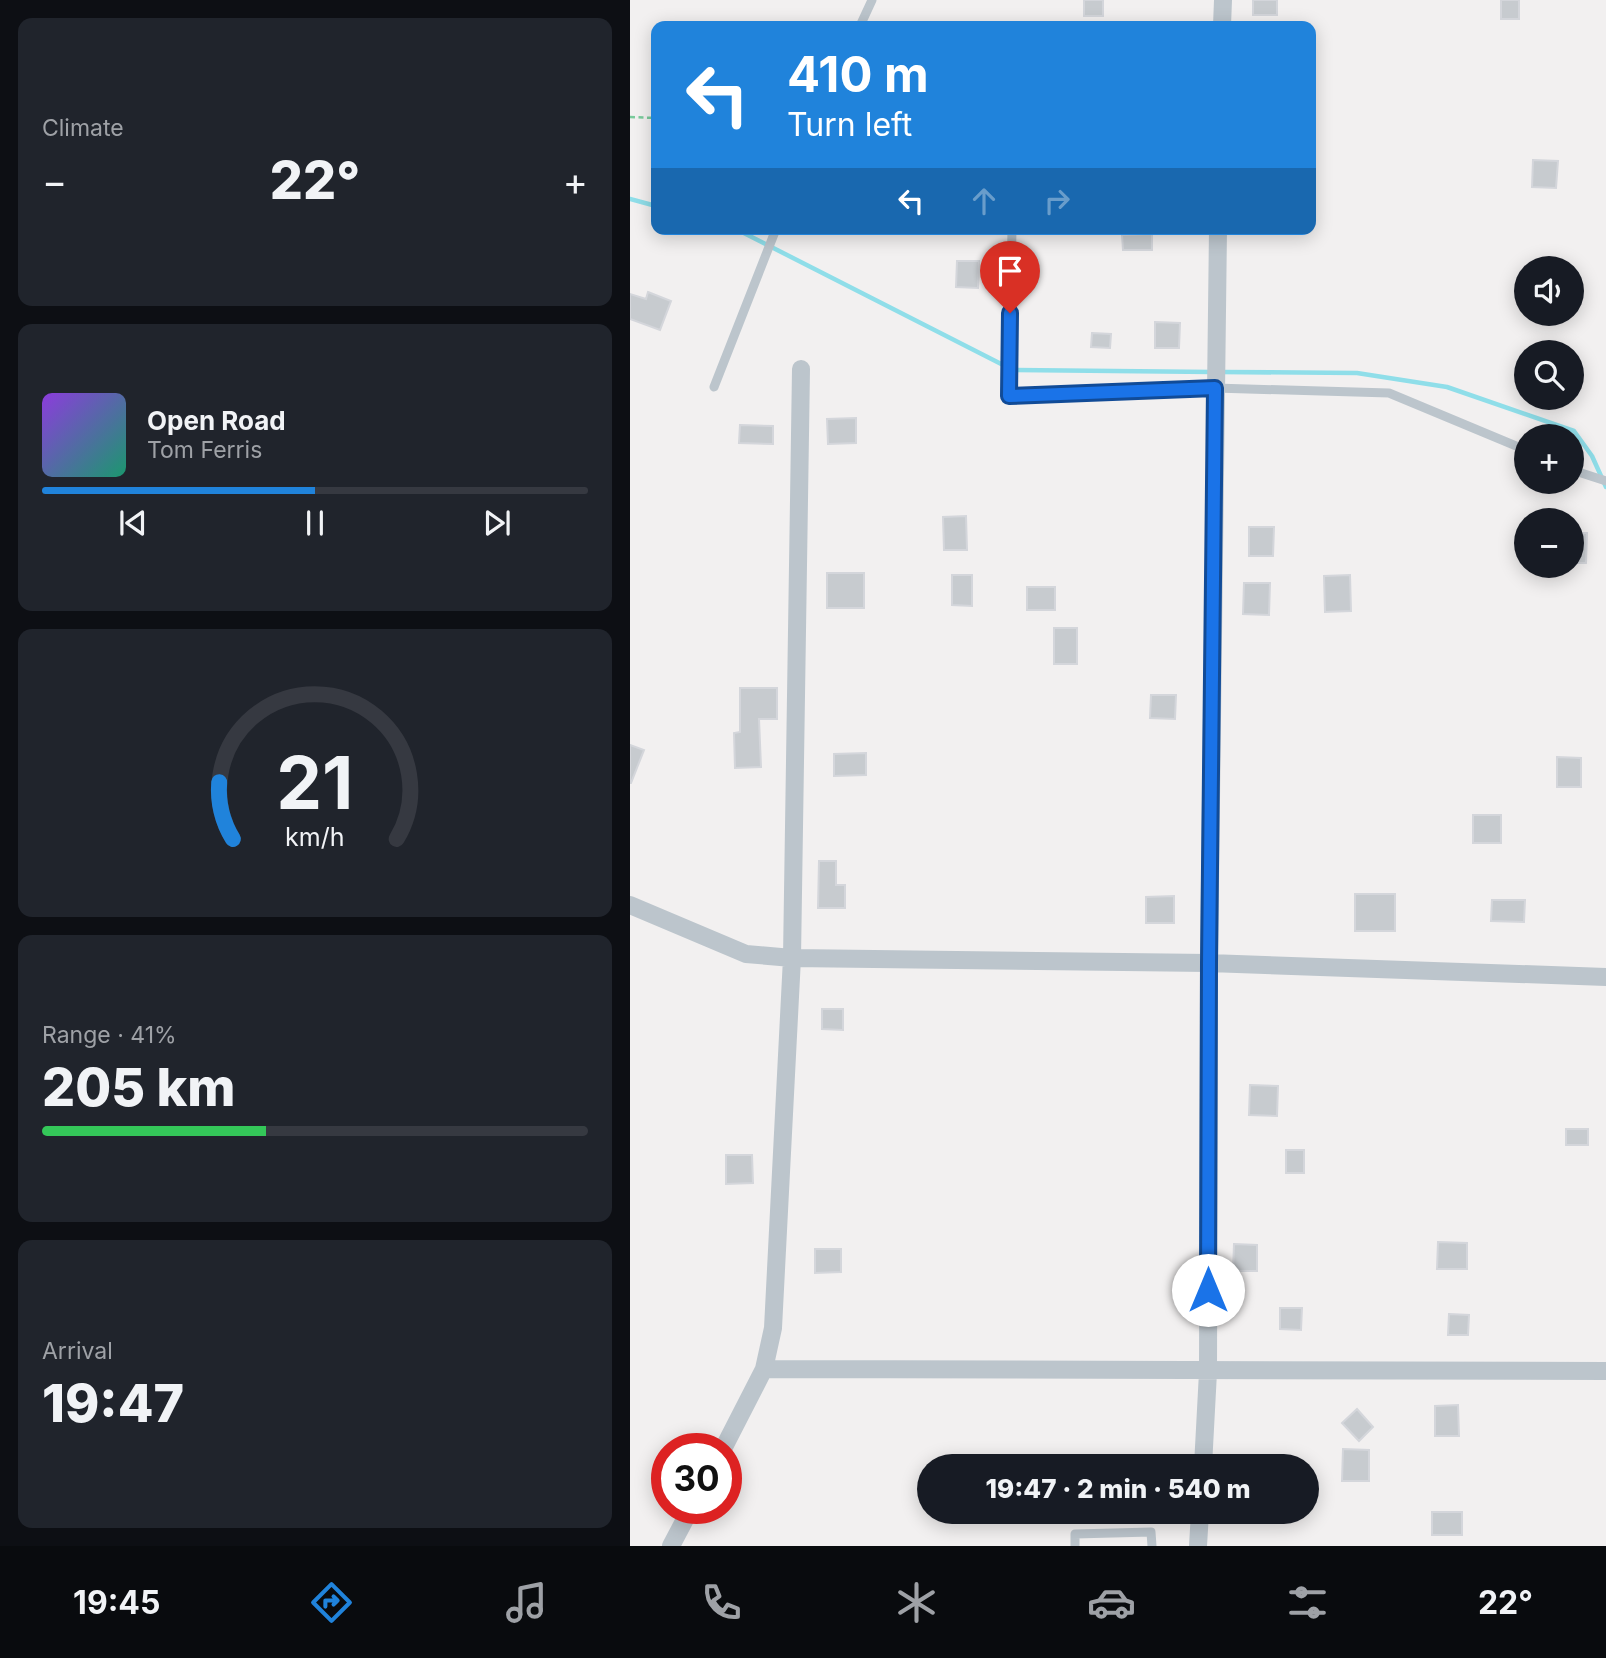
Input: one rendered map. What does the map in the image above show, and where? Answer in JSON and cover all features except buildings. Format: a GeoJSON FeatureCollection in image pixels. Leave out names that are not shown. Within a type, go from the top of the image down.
{"type":"FeatureCollection","features":[{"type":"Feature","properties":{"kind":"street"},"geometry":{"type":"LineString","coordinates":[[1222,21],[1223,0]]}},
{"type":"Feature","properties":{"kind":"street"},"geometry":{"type":"LineString","coordinates":[[1204,1454],[1208,1371],[1209,963],[1218,235]]}},
{"type":"Feature","properties":{"kind":"street"},"geometry":{"type":"LineString","coordinates":[[731,1433],[764,1369],[773,1328],[792,958],[800,369]]}},
{"type":"Feature","properties":{"kind":"street"},"geometry":{"type":"LineString","coordinates":[[630,905],[746,954],[792,958],[1209,963],[1606,978]]}},
{"type":"Feature","properties":{"kind":"street"},"geometry":{"type":"LineString","coordinates":[[764,1369],[1606,1371]]}},
{"type":"Feature","properties":{"kind":"street"},"geometry":{"type":"LineString","coordinates":[[671,1546],[683,1524]]}},
{"type":"Feature","properties":{"kind":"street"},"geometry":{"type":"LineString","coordinates":[[1198,1546],[1199,1524]]}},
{"type":"Feature","properties":{"kind":"lane"},"geometry":{"type":"LineString","coordinates":[[862,21],[872,0]]}},
{"type":"Feature","properties":{"kind":"lane"},"geometry":{"type":"LineString","coordinates":[[714,387],[774,235]]}},
{"type":"Feature","properties":{"kind":"lane"},"geometry":{"type":"LineString","coordinates":[[1012,235],[1009,396],[1215,388],[1389,393],[1514,445]]}},
{"type":"Feature","properties":{"kind":"lane"},"geometry":{"type":"LineString","coordinates":[[1584,474],[1606,481]]}},
{"type":"Feature","properties":{"kind":"lane"},"geometry":{"type":"LineString","coordinates":[[1075,1546],[1075,1534],[1152,1531],[1152,1546]]}},
{"type":"Feature","properties":{"kind":"path"},"geometry":{"type":"LineString","coordinates":[[630,117],[651,118]]}},
{"type":"Feature","properties":{"kind":"waterway"},"geometry":{"type":"LineString","coordinates":[[630,199],[651,205]]}},
{"type":"Feature","properties":{"kind":"waterway"},"geometry":{"type":"LineString","coordinates":[[748,235],[1013,370],[1212,372]]}},
{"type":"Feature","properties":{"kind":"waterway"},"geometry":{"type":"LineString","coordinates":[[1221,372],[1357,373],[1447,387],[1574,431],[1592,456],[1606,487]]}},
{"type":"Feature","properties":{"kind":"route"},"geometry":{"type":"LineString","coordinates":[[1010,313],[1009,396],[1215,388],[1208,1290]]}}]}
